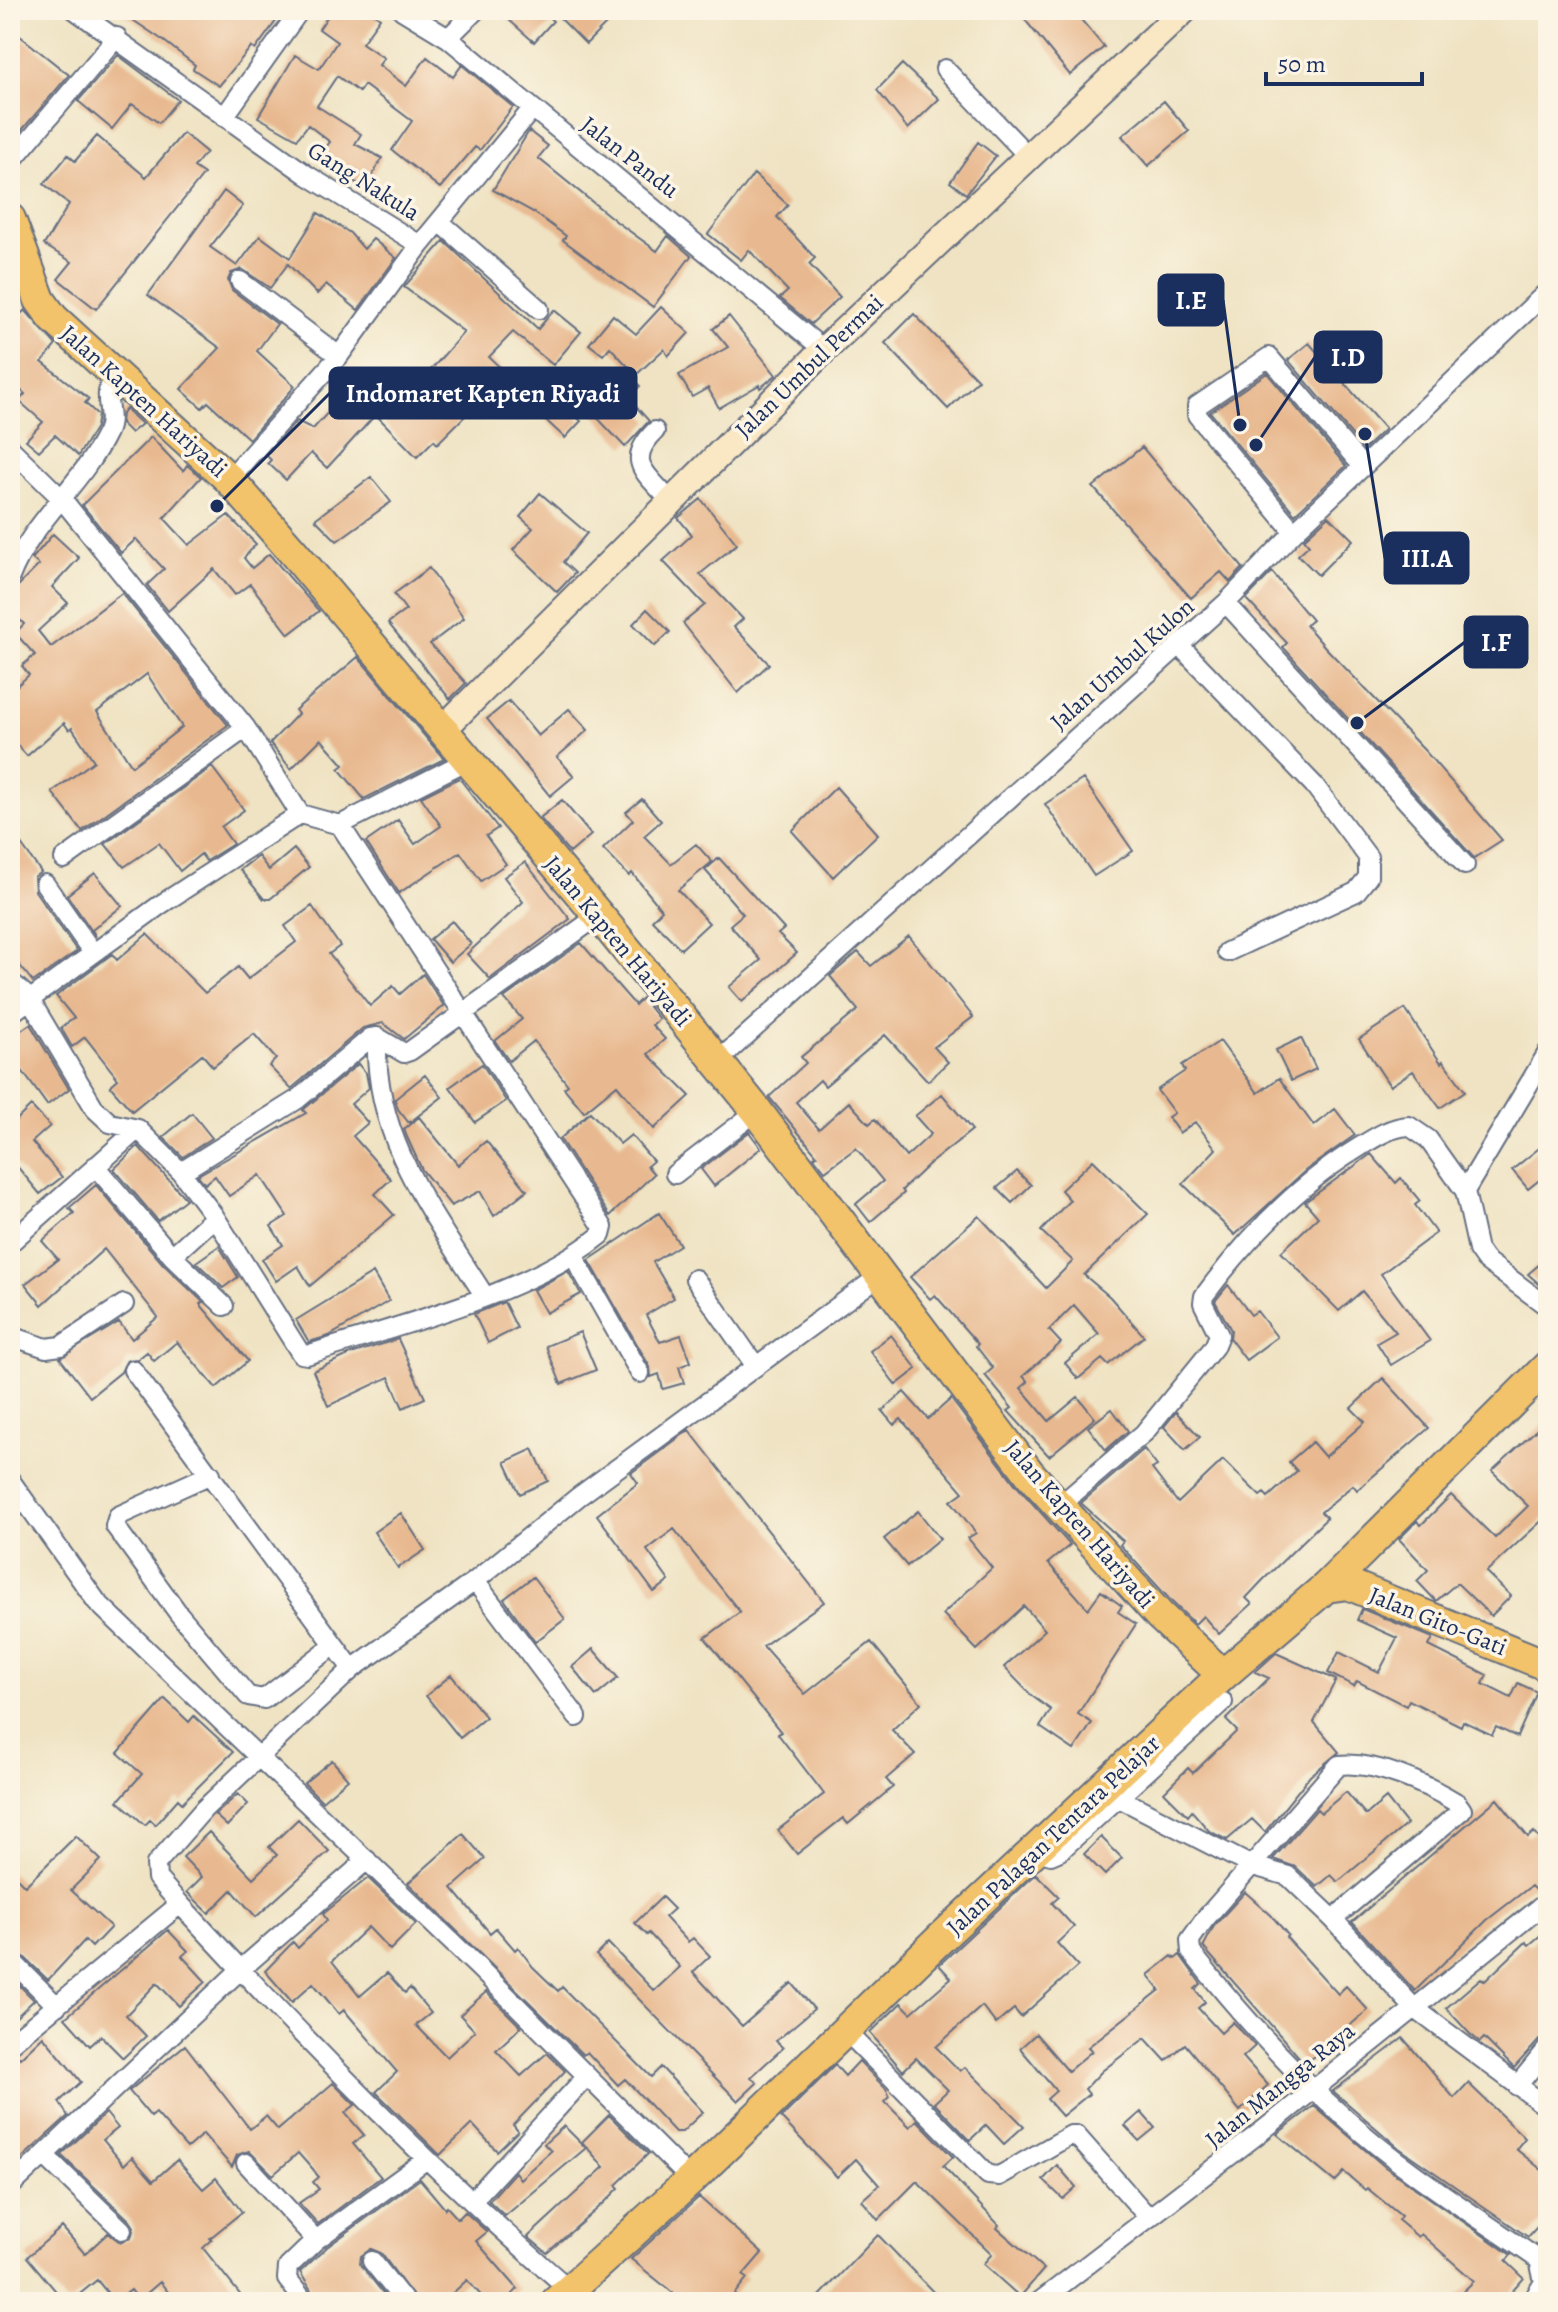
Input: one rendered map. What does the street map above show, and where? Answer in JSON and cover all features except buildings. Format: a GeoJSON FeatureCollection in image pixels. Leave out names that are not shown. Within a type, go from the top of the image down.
{"type":"FeatureCollection","features":[{"type":"Feature","properties":{"kind":"main road","name":"Jalan Umbul Permai"},"geometry":{"type":"LineString","coordinates":[[442,730],[824,350],[1184,10]]}},
{"type":"Feature","properties":{"kind":"main road","name":"Jalan Kapten Hariyadi"},"geometry":{"type":"LineString","coordinates":[[10,219],[40,300],[53,318],[229,479],[468,760],[757,1111],[1058,1507],[1223,1688]]}},
{"type":"Feature","properties":{"kind":"main road","name":"Jalan Palagan Tentara Pelajar"},"geometry":{"type":"LineString","coordinates":[[562,2296],[691,2180],[941,1938],[1223,1688],[1548,1366]]}},
{"type":"Feature","properties":{"kind":"main road","name":"Jalan Gito-Gati"},"geometry":{"type":"LineString","coordinates":[[1326,1587],[1348,1584],[1548,1666]]}},
{"type":"Feature","properties":{"kind":"street","name":"Gang Nakula"},"geometry":{"type":"LineString","coordinates":[[75,10],[307,175],[420,245],[339,356],[229,479]]}},
{"type":"Feature","properties":{"kind":"street"},"geometry":{"type":"LineString","coordinates":[[224,117],[300,10]]}},
{"type":"Feature","properties":{"kind":"street","name":"Jalan Pandu"},"geometry":{"type":"LineString","coordinates":[[402,10],[448,38],[824,350]]}},
{"type":"Feature","properties":{"kind":"street"},"geometry":{"type":"LineString","coordinates":[[448,38],[476,10]]}},
{"type":"Feature","properties":{"kind":"street"},"geometry":{"type":"LineString","coordinates":[[10,163],[117,37]]}},
{"type":"Feature","properties":{"kind":"street"},"geometry":{"type":"LineString","coordinates":[[945,69],[1028,156]]}},
{"type":"Feature","properties":{"kind":"street"},"geometry":{"type":"LineString","coordinates":[[420,245],[532,109]]}},
{"type":"Feature","properties":{"kind":"street"},"geometry":{"type":"LineString","coordinates":[[440,222],[539,309]]}},
{"type":"Feature","properties":{"kind":"street"},"geometry":{"type":"LineString","coordinates":[[240,281],[339,356]]}},
{"type":"Feature","properties":{"kind":"street","name":"Jalan Umbul Kulon"},"geometry":{"type":"LineString","coordinates":[[717,1062],[1226,603],[1294,532],[1548,291]]}},
{"type":"Feature","properties":{"kind":"street"},"geometry":{"type":"LineString","coordinates":[[1294,532],[1197,415],[1197,406],[1269,357],[1363,467]]}},
{"type":"Feature","properties":{"kind":"street"},"geometry":{"type":"LineString","coordinates":[[10,577],[36,531],[62,499],[108,430],[105,398],[115,374]]}},
{"type":"Feature","properties":{"kind":"street"},"geometry":{"type":"LineString","coordinates":[[655,431],[640,446],[638,455],[641,464],[671,502]]}},
{"type":"Feature","properties":{"kind":"street"},"geometry":{"type":"LineString","coordinates":[[10,448],[62,499],[246,728],[300,814],[340,825],[385,805],[468,760]]}},
{"type":"Feature","properties":{"kind":"street"},"geometry":{"type":"LineString","coordinates":[[1226,603],[1465,865]]}},
{"type":"Feature","properties":{"kind":"street"},"geometry":{"type":"LineString","coordinates":[[1179,645],[1314,785],[1368,857],[1368,877],[1356,892],[1227,952]]}},
{"type":"Feature","properties":{"kind":"street"},"geometry":{"type":"LineString","coordinates":[[64,859],[246,728]]}},
{"type":"Feature","properties":{"kind":"street"},"geometry":{"type":"LineString","coordinates":[[10,1014],[195,881],[300,814]]}},
{"type":"Feature","properties":{"kind":"street"},"geometry":{"type":"LineString","coordinates":[[10,981],[29,998],[95,1109],[110,1123],[138,1129],[181,1172],[215,1217],[301,1354],[307,1355],[484,1295],[574,1257],[601,1235],[603,1227],[340,825]]}},
{"type":"Feature","properties":{"kind":"street"},"geometry":{"type":"LineString","coordinates":[[45,884],[93,953]]}},
{"type":"Feature","properties":{"kind":"street"},"geometry":{"type":"LineString","coordinates":[[181,1172],[298,1099],[370,1038],[377,1037],[404,1053],[464,1015],[598,916]]}},
{"type":"Feature","properties":{"kind":"street"},"geometry":{"type":"LineString","coordinates":[[377,1037],[376,1075],[400,1160],[484,1295]]}},
{"type":"Feature","properties":{"kind":"street"},"geometry":{"type":"LineString","coordinates":[[1465,1191],[1548,1052]]}},
{"type":"Feature","properties":{"kind":"street"},"geometry":{"type":"LineString","coordinates":[[675,1174],[757,1111]]}},
{"type":"Feature","properties":{"kind":"street"},"geometry":{"type":"LineString","coordinates":[[1058,1507],[1144,1433],[1214,1347],[1219,1335],[1204,1296],[1236,1254],[1322,1170],[1384,1132],[1409,1126],[1428,1139],[1465,1191],[1478,1250],[1485,1260],[1548,1307]]}},
{"type":"Feature","properties":{"kind":"street"},"geometry":{"type":"LineString","coordinates":[[10,1243],[138,1129]]}},
{"type":"Feature","properties":{"kind":"street"},"geometry":{"type":"LineString","coordinates":[[95,1166],[172,1256],[224,1306]]}},
{"type":"Feature","properties":{"kind":"street"},"geometry":{"type":"LineString","coordinates":[[172,1256],[215,1217]]}},
{"type":"Feature","properties":{"kind":"street"},"geometry":{"type":"LineString","coordinates":[[574,1257],[640,1373]]}},
{"type":"Feature","properties":{"kind":"street"},"geometry":{"type":"LineString","coordinates":[[562,2296],[472,2201],[240,1970],[157,1878],[156,1864],[204,1809],[352,1669],[475,1581],[578,1497],[882,1274]]}},
{"type":"Feature","properties":{"kind":"street"},"geometry":{"type":"LineString","coordinates":[[695,1279],[755,1365]]}},
{"type":"Feature","properties":{"kind":"street"},"geometry":{"type":"LineString","coordinates":[[13,1339],[46,1348],[61,1346],[124,1304]]}},
{"type":"Feature","properties":{"kind":"street"},"geometry":{"type":"LineString","coordinates":[[133,1370],[352,1669]]}},
{"type":"Feature","properties":{"kind":"street"},"geometry":{"type":"LineString","coordinates":[[211,1474],[118,1516],[115,1526],[179,1614],[248,1696],[264,1699],[334,1645]]}},
{"type":"Feature","properties":{"kind":"street"},"geometry":{"type":"LineString","coordinates":[[10,1480],[97,1602],[260,1755],[691,2180]]}},
{"type":"Feature","properties":{"kind":"street"},"geometry":{"type":"LineString","coordinates":[[475,1581],[577,1717]]}},
{"type":"Feature","properties":{"kind":"street"},"geometry":{"type":"LineString","coordinates":[[1037,1851],[1051,1855],[1060,1851],[1119,1798],[1223,1688]]}},
{"type":"Feature","properties":{"kind":"street"},"geometry":{"type":"LineString","coordinates":[[1333,1919],[1462,1810],[1457,1803],[1387,1773],[1355,1763],[1339,1765],[1250,1865],[1190,1940],[1191,1952],[1287,2062],[1382,2149],[1539,2260],[1546,2278],[1532,2302]]}},
{"type":"Feature","properties":{"kind":"street"},"geometry":{"type":"LineString","coordinates":[[1119,1798],[1250,1865],[1288,1876],[1333,1919],[1413,2007],[1548,2108]]}},
{"type":"Feature","properties":{"kind":"street"},"geometry":{"type":"LineString","coordinates":[[10,2187],[240,1970],[367,1860]]}},
{"type":"Feature","properties":{"kind":"street","name":"Jalan Mangga Raya"},"geometry":{"type":"LineString","coordinates":[[1039,2302],[1316,2088],[1548,1901]]}},
{"type":"Feature","properties":{"kind":"street"},"geometry":{"type":"LineString","coordinates":[[10,2044],[180,1904]]}},
{"type":"Feature","properties":{"kind":"street"},"geometry":{"type":"LineString","coordinates":[[10,1959],[57,2006]]}},
{"type":"Feature","properties":{"kind":"street"},"geometry":{"type":"LineString","coordinates":[[847,2032],[988,2175],[999,2176],[1076,2135],[1149,2218]]}},
{"type":"Feature","properties":{"kind":"street"},"geometry":{"type":"LineString","coordinates":[[1517,2086],[1548,2048]]}},
{"type":"Feature","properties":{"kind":"street"},"geometry":{"type":"LineString","coordinates":[[472,2201],[586,2077]]}},
{"type":"Feature","properties":{"kind":"street"},"geometry":{"type":"LineString","coordinates":[[44,2155],[122,2230]]}},
{"type":"Feature","properties":{"kind":"street"},"geometry":{"type":"LineString","coordinates":[[305,2302],[287,2279],[286,2271],[316,2240],[427,2159]]}},
{"type":"Feature","properties":{"kind":"street"},"geometry":{"type":"LineString","coordinates":[[246,2163],[316,2240]]}},
{"type":"Feature","properties":{"kind":"street"},"geometry":{"type":"LineString","coordinates":[[372,2261],[405,2302]]}},
{"type":"Feature","properties":{"kind":"place","name":"I.E"},"geometry":{"type":"Point","coordinates":[1240,425]}},
{"type":"Feature","properties":{"kind":"place","name":"III.A"},"geometry":{"type":"Point","coordinates":[1365,434]}},
{"type":"Feature","properties":{"kind":"place","name":"I.D"},"geometry":{"type":"Point","coordinates":[1256,445]}},
{"type":"Feature","properties":{"kind":"place","name":"Indomaret Kapten Riyadi"},"geometry":{"type":"Point","coordinates":[217,506]}},
{"type":"Feature","properties":{"kind":"place","name":"I.F"},"geometry":{"type":"Point","coordinates":[1357,723]}}]}
